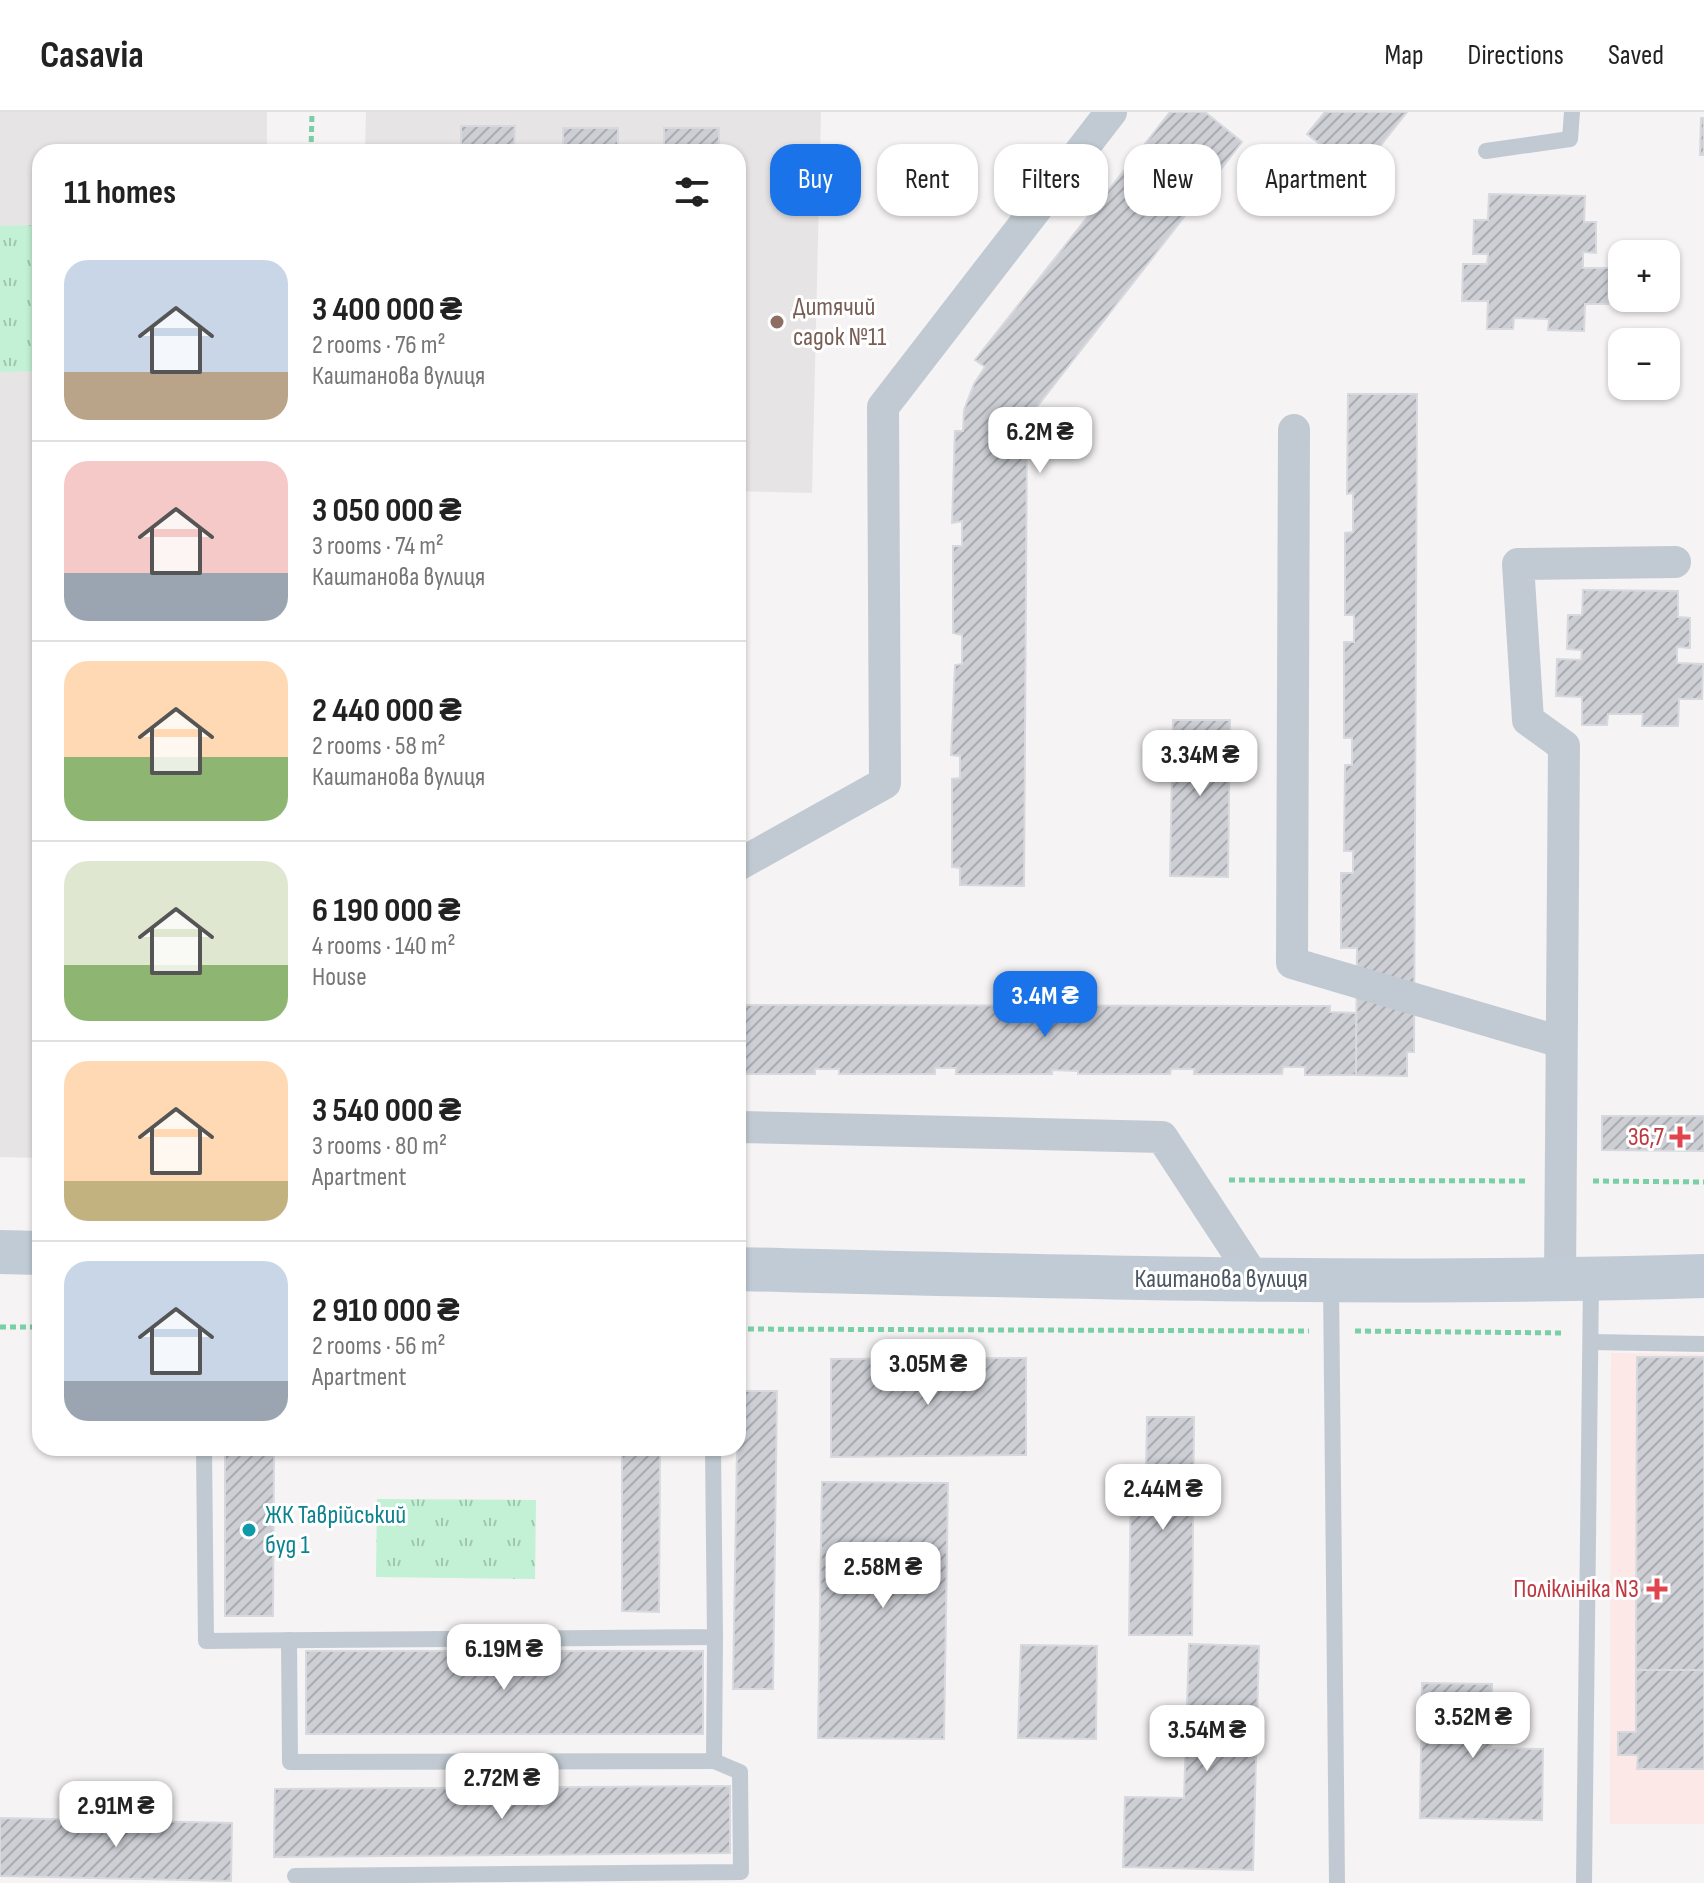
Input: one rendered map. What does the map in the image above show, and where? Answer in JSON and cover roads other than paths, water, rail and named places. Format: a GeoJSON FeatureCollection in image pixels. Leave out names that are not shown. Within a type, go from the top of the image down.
{"type":"FeatureCollection","features":[{"type":"Feature","properties":{"kind":"street"},"geometry":{"type":"LineString","coordinates":[[746,861],[885,783],[883,407],[1111,112]]}},
{"type":"Feature","properties":{"kind":"street"},"geometry":{"type":"LineString","coordinates":[[1294,430],[1292,963],[1561,1042]]}},
{"type":"Feature","properties":{"kind":"street"},"geometry":{"type":"LineString","coordinates":[[1575,1280],[1561,1181],[1564,746],[1528,720],[1518,564],[1675,562]]}},
{"type":"Feature","properties":{"kind":"street"},"geometry":{"type":"LineString","coordinates":[[746,1127],[1162,1137],[1255,1279]]}},
{"type":"Feature","properties":{"kind":"street"},"geometry":{"type":"LineString","coordinates":[[0,1252],[32,1253]]}},
{"type":"Feature","properties":{"kind":"street","name":"Каштанова вулиця"},"geometry":{"type":"LineString","coordinates":[[746,1269],[1255,1279],[1575,1280],[1704,1276]]}},
{"type":"Feature","properties":{"kind":"lane"},"geometry":{"type":"LineString","coordinates":[[1486,151],[1570,139],[1572,112]]}},
{"type":"Feature","properties":{"kind":"lane"},"geometry":{"type":"LineString","coordinates":[[1331,1279],[1337,1883]]}},
{"type":"Feature","properties":{"kind":"lane"},"geometry":{"type":"LineString","coordinates":[[1575,1280],[1592,1338],[1584,1883]]}},
{"type":"Feature","properties":{"kind":"lane"},"geometry":{"type":"LineString","coordinates":[[1592,1338],[1704,1344]]}},
{"type":"Feature","properties":{"kind":"lane"},"geometry":{"type":"LineString","coordinates":[[204,1456],[206,1641],[715,1637]]}},
{"type":"Feature","properties":{"kind":"lane"},"geometry":{"type":"LineString","coordinates":[[713,1456],[714,1761]]}},
{"type":"Feature","properties":{"kind":"lane"},"geometry":{"type":"LineString","coordinates":[[289,1640],[290,1762],[714,1761],[740,1772],[744,1877],[295,1876]]}},
{"type":"Feature","properties":{"kind":"place","name":"Дитячий садок №11"},"geometry":{"type":"Point","coordinates":[777,322]}},
{"type":"Feature","properties":{"kind":"place","name":"36,7"},"geometry":{"type":"Point","coordinates":[1680,1137]}},
{"type":"Feature","properties":{"kind":"place","name":"ЖК Таврійський буд 1"},"geometry":{"type":"Point","coordinates":[249,1530]}},
{"type":"Feature","properties":{"kind":"place","name":"Поліклініка N3"},"geometry":{"type":"Point","coordinates":[1657,1589]}}]}
